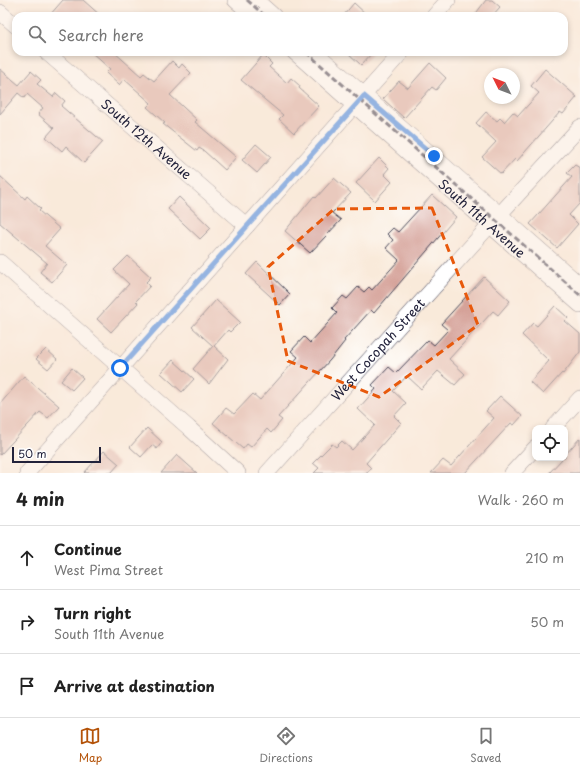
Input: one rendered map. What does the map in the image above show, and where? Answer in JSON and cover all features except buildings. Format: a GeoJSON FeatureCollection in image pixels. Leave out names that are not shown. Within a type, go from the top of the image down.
{"type":"FeatureCollection","features":[{"type":"Feature","properties":{"kind":"street"},"geometry":{"type":"LineString","coordinates":[[235,0],[248,12]]}},
{"type":"Feature","properties":{"kind":"street"},"geometry":{"type":"LineString","coordinates":[[256,0],[270,12]]}},
{"type":"Feature","properties":{"kind":"street"},"geometry":{"type":"LineString","coordinates":[[438,12],[448,0]]}},
{"type":"Feature","properties":{"kind":"street"},"geometry":{"type":"LineString","coordinates":[[0,12],[12,22]]}},
{"type":"Feature","properties":{"kind":"street","name":"South 12th Avenue"},"geometry":{"type":"LineString","coordinates":[[51,56],[247,226]]}},
{"type":"Feature","properties":{"kind":"street","name":"South 11th Avenue"},"geometry":{"type":"LineString","coordinates":[[299,56],[359,100],[500,214],[580,285]]}},
{"type":"Feature","properties":{"kind":"street","name":"South 11th Avenue"},"geometry":{"type":"LineString","coordinates":[[319,56],[359,100],[490,226],[580,305]]}},
{"type":"Feature","properties":{"kind":"street"},"geometry":{"type":"LineString","coordinates":[[27,473],[398,56]]}},
{"type":"Feature","properties":{"kind":"street"},"geometry":{"type":"LineString","coordinates":[[500,214],[580,127]]}},
{"type":"Feature","properties":{"kind":"street","name":"West Cocopah Street"},"geometry":{"type":"LineString","coordinates":[[267,473],[490,226]]}},
{"type":"Feature","properties":{"kind":"street"},"geometry":{"type":"LineString","coordinates":[[0,262],[238,473]]}},
{"type":"Feature","properties":{"kind":"street"},"geometry":{"type":"LineString","coordinates":[[556,425],[580,398]]}},
{"type":"Feature","properties":{"kind":"street"},"geometry":{"type":"LineString","coordinates":[[512,473],[532,451]]}},
{"type":"Feature","properties":{"kind":"highlighted area"},"geometry":{"type":"Polygon","coordinates":[[[432,208],[478,325],[379,397],[288,361],[268,267],[334,209],[432,208]]]}},
{"type":"Feature","properties":{"kind":"railway"},"geometry":{"type":"LineString","coordinates":[[247,0],[260,12]]}},
{"type":"Feature","properties":{"kind":"railway"},"geometry":{"type":"LineString","coordinates":[[311,56],[580,295]]}},
{"type":"Feature","properties":{"kind":"route"},"geometry":{"type":"LineString","coordinates":[[120,368],[364,96],[434,156]]}}]}
